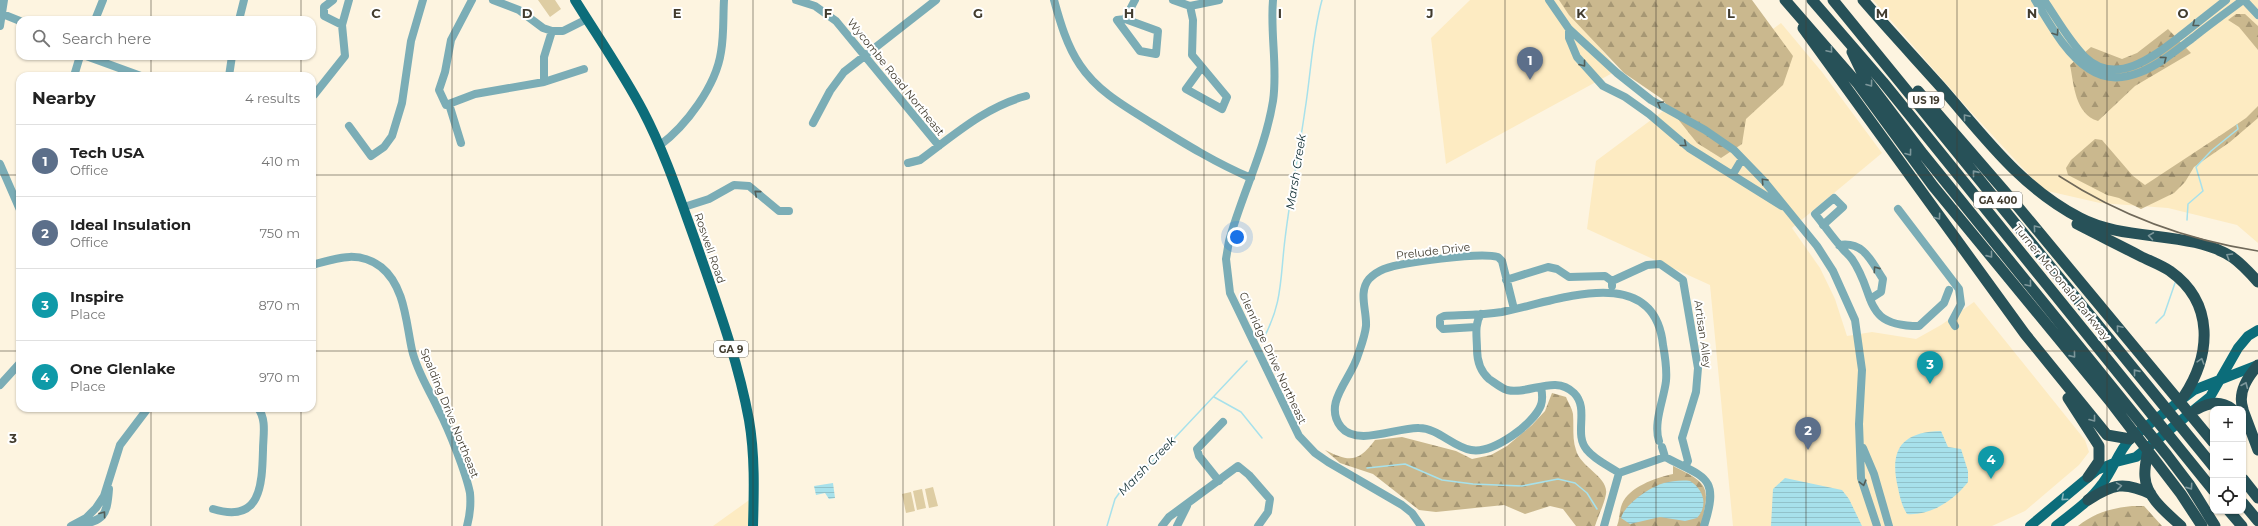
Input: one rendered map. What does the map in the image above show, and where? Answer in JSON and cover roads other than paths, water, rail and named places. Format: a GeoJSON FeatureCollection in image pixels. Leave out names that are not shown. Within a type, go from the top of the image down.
{"type":"FeatureCollection","features":[{"type":"Feature","properties":{"kind":"highway"},"geometry":{"type":"LineString","coordinates":[[1784,0],[1902,167],[2025,334],[2097,441],[2100,451],[2099,462],[2088,477]]}},
{"type":"Feature","properties":{"kind":"highway"},"geometry":{"type":"LineString","coordinates":[[1784,0],[1858,84],[1933,186],[2129,426],[2200,523]]}},
{"type":"Feature","properties":{"kind":"highway","name":"Turner McDonald Parkway"},"geometry":{"type":"LineString","coordinates":[[1812,0],[1845,37],[2210,486]]}},
{"type":"Feature","properties":{"kind":"highway","name":"Turner McDonald Parkway"},"geometry":{"type":"LineString","coordinates":[[1834,0],[2210,462]]}},
{"type":"Feature","properties":{"kind":"highway","name":"US 19"},"geometry":{"type":"LineString","coordinates":[[1834,0],[1959,138],[2210,438]]}},
{"type":"Feature","properties":{"kind":"highway"},"geometry":{"type":"LineString","coordinates":[[1863,0],[1940,86],[2013,176],[2047,207],[2170,271],[2190,291],[2200,308],[2205,347],[2194,382],[2184,396]]}},
{"type":"Feature","properties":{"kind":"highway"},"geometry":{"type":"LineString","coordinates":[[1845,37],[1863,75],[1923,154],[2167,455],[2193,490],[2215,526]]}},
{"type":"Feature","properties":{"kind":"highway"},"geometry":{"type":"LineString","coordinates":[[1982,137],[2015,172],[2037,192],[2081,219],[2120,231],[2163,237],[2212,248],[2239,263],[2258,282]]}},
{"type":"Feature","properties":{"kind":"highway"},"geometry":{"type":"LineString","coordinates":[[2025,334],[2107,435],[2130,439]]}},
{"type":"Feature","properties":{"kind":"highway"},"geometry":{"type":"LineString","coordinates":[[2243,406],[2242,392],[2244,386],[2258,365]]}},
{"type":"Feature","properties":{"kind":"highway"},"geometry":{"type":"LineString","coordinates":[[2197,409],[2216,403],[2227,406]]}},
{"type":"Feature","properties":{"kind":"highway"},"geometry":{"type":"LineString","coordinates":[[2246,420],[2251,436]]}},
{"type":"Feature","properties":{"kind":"highway"},"geometry":{"type":"LineString","coordinates":[[2246,428],[2258,450]]}},
{"type":"Feature","properties":{"kind":"highway"},"geometry":{"type":"LineString","coordinates":[[2149,448],[2144,475],[2151,494]]}},
{"type":"Feature","properties":{"kind":"highway"},"geometry":{"type":"LineString","coordinates":[[2246,483],[2258,498]]}},
{"type":"Feature","properties":{"kind":"highway"},"geometry":{"type":"LineString","coordinates":[[2088,500],[2102,491],[2122,485],[2136,487],[2151,494],[2181,526]]}},
{"type":"Feature","properties":{"kind":"highway"},"geometry":{"type":"LineString","coordinates":[[2246,507],[2258,521]]}},
{"type":"Feature","properties":{"kind":"highway"},"geometry":{"type":"LineString","coordinates":[[2232,514],[2242,526]]}},
{"type":"Feature","properties":{"kind":"main road","name":"Roswell Road"},"geometry":{"type":"LineString","coordinates":[[575,0],[628,84],[659,146],[684,208],[709,279],[741,383],[752,445],[754,526]]}},
{"type":"Feature","properties":{"kind":"main road"},"geometry":{"type":"LineString","coordinates":[[2030,526],[2097,470],[2116,462],[2136,457],[2197,409],[2210,397],[2242,342],[2258,330]]}},
{"type":"Feature","properties":{"kind":"main road"},"geometry":{"type":"LineString","coordinates":[[2056,526],[2088,500],[2102,486],[2123,447],[2130,439],[2184,396],[2201,386],[2258,365]]}},
{"type":"Feature","properties":{"kind":"street"},"geometry":{"type":"LineString","coordinates":[[0,26],[4,0]]}},
{"type":"Feature","properties":{"kind":"street"},"geometry":{"type":"LineString","coordinates":[[97,16],[103,0]]}},
{"type":"Feature","properties":{"kind":"street"},"geometry":{"type":"LineString","coordinates":[[240,16],[244,0]]}},
{"type":"Feature","properties":{"kind":"street"},"geometry":{"type":"LineString","coordinates":[[333,0],[324,7],[324,16],[342,25]]}},
{"type":"Feature","properties":{"kind":"street"},"geometry":{"type":"LineString","coordinates":[[316,93],[345,56],[342,25],[350,0]]}},
{"type":"Feature","properties":{"kind":"street"},"geometry":{"type":"LineString","coordinates":[[349,126],[371,156],[384,147],[392,136],[402,102],[411,41],[423,0]]}},
{"type":"Feature","properties":{"kind":"street"},"geometry":{"type":"LineString","coordinates":[[472,0],[451,40],[445,72],[439,90],[446,105],[475,94],[544,82],[584,69]]}},
{"type":"Feature","properties":{"kind":"street"},"geometry":{"type":"LineString","coordinates":[[494,0],[519,10],[542,28],[552,32],[563,31],[587,19]]}},
{"type":"Feature","properties":{"kind":"street"},"geometry":{"type":"LineString","coordinates":[[659,146],[675,132],[710,86],[721,52],[724,0]]}},
{"type":"Feature","properties":{"kind":"street","name":"Wycombe Road Northeast"},"geometry":{"type":"LineString","coordinates":[[796,0],[817,3],[836,20],[939,146]]}},
{"type":"Feature","properties":{"kind":"street"},"geometry":{"type":"LineString","coordinates":[[813,123],[836,81],[936,0]]}},
{"type":"Feature","properties":{"kind":"street"},"geometry":{"type":"LineString","coordinates":[[1054,0],[1065,35],[1073,54],[1086,73],[1102,90],[1201,154],[1251,178]]}},
{"type":"Feature","properties":{"kind":"street"},"geometry":{"type":"LineString","coordinates":[[1125,20],[1135,0]]}},
{"type":"Feature","properties":{"kind":"street"},"geometry":{"type":"LineString","coordinates":[[1173,0],[1190,6],[1219,0]]}},
{"type":"Feature","properties":{"kind":"street","name":"Glenridge Drive Northeast"},"geometry":{"type":"LineString","coordinates":[[1273,0],[1273,99],[1266,140],[1229,241],[1226,259],[1227,280],[1236,309],[1286,414],[1299,436],[1314,453],[1402,504],[1412,513],[1421,526]]}},
{"type":"Feature","properties":{"kind":"street"},"geometry":{"type":"LineString","coordinates":[[1549,0],[1569,29],[1617,73],[1651,100],[1705,130],[1734,150],[1764,181],[1789,211],[1817,246],[1833,271],[1855,320],[1862,370],[1861,478],[1877,526]]}},
{"type":"Feature","properties":{"kind":"street"},"geometry":{"type":"LineString","coordinates":[[2035,0],[2057,35],[2081,63],[2099,74],[2120,77],[2141,72],[2158,64],[2243,0],[2258,15]]}},
{"type":"Feature","properties":{"kind":"street"},"geometry":{"type":"LineString","coordinates":[[2044,0],[2071,41],[2086,58],[2102,67],[2120,69],[2138,65],[2153,57],[2226,0]]}},
{"type":"Feature","properties":{"kind":"street"},"geometry":{"type":"LineString","coordinates":[[1190,6],[1193,20],[1192,55],[1202,67],[1227,98],[1222,109],[1186,89],[1202,67]]}},
{"type":"Feature","properties":{"kind":"street"},"geometry":{"type":"LineString","coordinates":[[1,13],[16,19]]}},
{"type":"Feature","properties":{"kind":"street"},"geometry":{"type":"LineString","coordinates":[[1117,20],[1125,20],[1158,31],[1156,54],[1140,51],[1117,20]]}},
{"type":"Feature","properties":{"kind":"street"},"geometry":{"type":"LineString","coordinates":[[1569,29],[1569,38],[1577,57],[1603,86],[1625,97],[1649,114],[1689,148],[1733,174],[1789,211]]}},
{"type":"Feature","properties":{"kind":"street"},"geometry":{"type":"LineString","coordinates":[[544,82],[544,57],[552,32]]}},
{"type":"Feature","properties":{"kind":"street"},"geometry":{"type":"LineString","coordinates":[[75,72],[79,60]]}},
{"type":"Feature","properties":{"kind":"street"},"geometry":{"type":"LineString","coordinates":[[97,60],[130,72]]}},
{"type":"Feature","properties":{"kind":"street"},"geometry":{"type":"LineString","coordinates":[[230,72],[231,60]]}},
{"type":"Feature","properties":{"kind":"street"},"geometry":{"type":"LineString","coordinates":[[908,163],[920,160],[988,110],[1007,101],[1026,96]]}},
{"type":"Feature","properties":{"kind":"street"},"geometry":{"type":"LineString","coordinates":[[449,104],[462,143]]}},
{"type":"Feature","properties":{"kind":"street"},"geometry":{"type":"LineString","coordinates":[[1733,174],[1742,159]]}},
{"type":"Feature","properties":{"kind":"street"},"geometry":{"type":"LineString","coordinates":[[0,164],[16,201]]}},
{"type":"Feature","properties":{"kind":"street"},"geometry":{"type":"LineString","coordinates":[[684,208],[710,199],[734,185],[749,186],[779,211],[789,211]]}},
{"type":"Feature","properties":{"kind":"street"},"geometry":{"type":"LineString","coordinates":[[1898,209],[1959,290],[1960,304],[1952,321],[1956,326]]}},
{"type":"Feature","properties":{"kind":"street"},"geometry":{"type":"LineString","coordinates":[[1823,225],[1852,259],[1875,311],[1890,322],[1902,326],[1919,326],[1944,303],[1949,290]]}},
{"type":"Feature","properties":{"kind":"street"},"geometry":{"type":"LineString","coordinates":[[1839,245],[1848,243],[1858,246],[1883,279],[1881,292],[1870,299]]}},
{"type":"Feature","properties":{"kind":"street","name":"Spalding Drive Northeast"},"geometry":{"type":"LineString","coordinates":[[316,264],[346,255],[363,258],[382,268],[396,287],[404,312],[417,366],[440,412],[467,482],[470,506],[466,526]]}},
{"type":"Feature","properties":{"kind":"street","name":"Prelude Drive"},"geometry":{"type":"LineString","coordinates":[[1506,280],[1502,261],[1498,257],[1428,260],[1388,268],[1370,278],[1365,285],[1364,293],[1366,321],[1364,334],[1355,367],[1336,398],[1334,407],[1336,417],[1341,428],[1356,436],[1418,428],[1430,431],[1467,449],[1487,450],[1501,443],[1537,413],[1542,403],[1541,387]]}},
{"type":"Feature","properties":{"kind":"street","name":"Artisan Alley"},"geometry":{"type":"LineString","coordinates":[[1612,281],[1646,265],[1660,264],[1683,280],[1698,368],[1696,392],[1682,438],[1688,461],[1685,467]]}},
{"type":"Feature","properties":{"kind":"street"},"geometry":{"type":"LineString","coordinates":[[1514,309],[1506,280],[1548,267],[1557,269],[1569,277],[1605,276],[1612,281],[1612,292]]}},
{"type":"Feature","properties":{"kind":"street"},"geometry":{"type":"LineString","coordinates":[[1476,327],[1443,328],[1440,326],[1440,318],[1444,316],[1481,314],[1514,309],[1564,297],[1612,292],[1629,295],[1648,306],[1660,324],[1666,380],[1658,428],[1660,444],[1665,457],[1700,474],[1710,486],[1712,503],[1704,526]]}},
{"type":"Feature","properties":{"kind":"street"},"geometry":{"type":"LineString","coordinates":[[1481,314],[1476,327],[1477,357],[1480,369],[1486,376],[1507,390],[1557,384],[1565,386],[1576,394],[1582,408],[1582,434],[1584,447],[1594,456],[1619,473]]}},
{"type":"Feature","properties":{"kind":"street"},"geometry":{"type":"LineString","coordinates":[[0,385],[16,367]]}},
{"type":"Feature","properties":{"kind":"street"},"geometry":{"type":"LineString","coordinates":[[71,526],[93,522],[103,516],[108,507],[110,480],[120,445],[145,412]]}},
{"type":"Feature","properties":{"kind":"street"},"geometry":{"type":"LineString","coordinates":[[213,509],[240,512],[251,505],[258,496],[262,462],[264,422],[260,412]]}},
{"type":"Feature","properties":{"kind":"street"},"geometry":{"type":"LineString","coordinates":[[1218,481],[1199,456],[1197,449],[1223,422]]}},
{"type":"Feature","properties":{"kind":"street"},"geometry":{"type":"LineString","coordinates":[[1861,444],[1874,474],[1889,526]]}},
{"type":"Feature","properties":{"kind":"street"},"geometry":{"type":"LineString","coordinates":[[1619,473],[1665,457]]}},
{"type":"Feature","properties":{"kind":"street"},"geometry":{"type":"LineString","coordinates":[[1162,526],[1169,517],[1188,505],[1238,466],[1249,475],[1270,499],[1268,512],[1258,526]]}},
{"type":"Feature","properties":{"kind":"street"},"geometry":{"type":"LineString","coordinates":[[1604,526],[1619,473]]}},
{"type":"Feature","properties":{"kind":"street"},"geometry":{"type":"LineString","coordinates":[[1177,526],[1188,505]]}},
{"type":"Feature","properties":{"kind":"water"},"geometry":{"type":"Polygon","coordinates":[[[1941,431],[1948,447],[1961,449],[1968,471],[1968,482],[1956,495],[1941,506],[1925,512],[1907,514],[1900,499],[1896,475],[1895,463],[1897,454],[1907,439],[1927,432],[1941,431]]]}},
{"type":"Feature","properties":{"kind":"water"},"geometry":{"type":"Polygon","coordinates":[[[1785,478],[1842,490],[1849,499],[1862,526],[1771,526],[1773,489],[1785,478]]]}},
{"type":"Feature","properties":{"kind":"water"},"geometry":{"type":"Polygon","coordinates":[[[1690,481],[1695,484],[1703,498],[1703,508],[1697,518],[1685,521],[1660,517],[1630,524],[1621,518],[1627,507],[1652,488],[1667,482],[1690,481]]]}},
{"type":"Feature","properties":{"kind":"water"},"geometry":{"type":"Polygon","coordinates":[[[833,483],[835,498],[829,499],[825,493],[816,495],[814,486],[833,483]]]}},
{"type":"Feature","properties":{"kind":"waterway","name":"Marsh Creek"},"geometry":{"type":"LineString","coordinates":[[1262,341],[1274,315],[1280,291],[1289,207],[1303,126],[1316,27],[1322,0]]}},
{"type":"Feature","properties":{"kind":"waterway"},"geometry":{"type":"LineString","coordinates":[[2187,220],[2188,204],[2203,191],[2196,167],[2211,151],[2238,129],[2237,125]]}},
{"type":"Feature","properties":{"kind":"waterway"},"geometry":{"type":"LineString","coordinates":[[2156,323],[2164,315],[2175,283]]}},
{"type":"Feature","properties":{"kind":"waterway","name":"Marsh Creek"},"geometry":{"type":"LineString","coordinates":[[1107,526],[1115,499],[1125,485],[1152,462],[1247,361]]}},
{"type":"Feature","properties":{"kind":"waterway"},"geometry":{"type":"LineString","coordinates":[[1214,397],[1241,412],[1262,438]]}},
{"type":"Feature","properties":{"kind":"waterway"},"geometry":{"type":"LineString","coordinates":[[1367,468],[1405,464],[1442,480],[1473,484],[1522,486],[1558,479],[1575,483],[1587,493],[1597,509]]}},
{"type":"Feature","properties":{"kind":"railway"},"geometry":{"type":"LineString","coordinates":[[2059,176],[2105,203],[2154,224],[2205,240],[2258,251]]}},
{"type":"Feature","properties":{"kind":"place","name":"Tech USA"},"geometry":{"type":"Point","coordinates":[1530,80]}},
{"type":"Feature","properties":{"kind":"place","name":"Inspire"},"geometry":{"type":"Point","coordinates":[1930,384]}},
{"type":"Feature","properties":{"kind":"place","name":"Ideal Insulation"},"geometry":{"type":"Point","coordinates":[1808,450]}},
{"type":"Feature","properties":{"kind":"place","name":"One Glenlake"},"geometry":{"type":"Point","coordinates":[1991,479]}}]}
